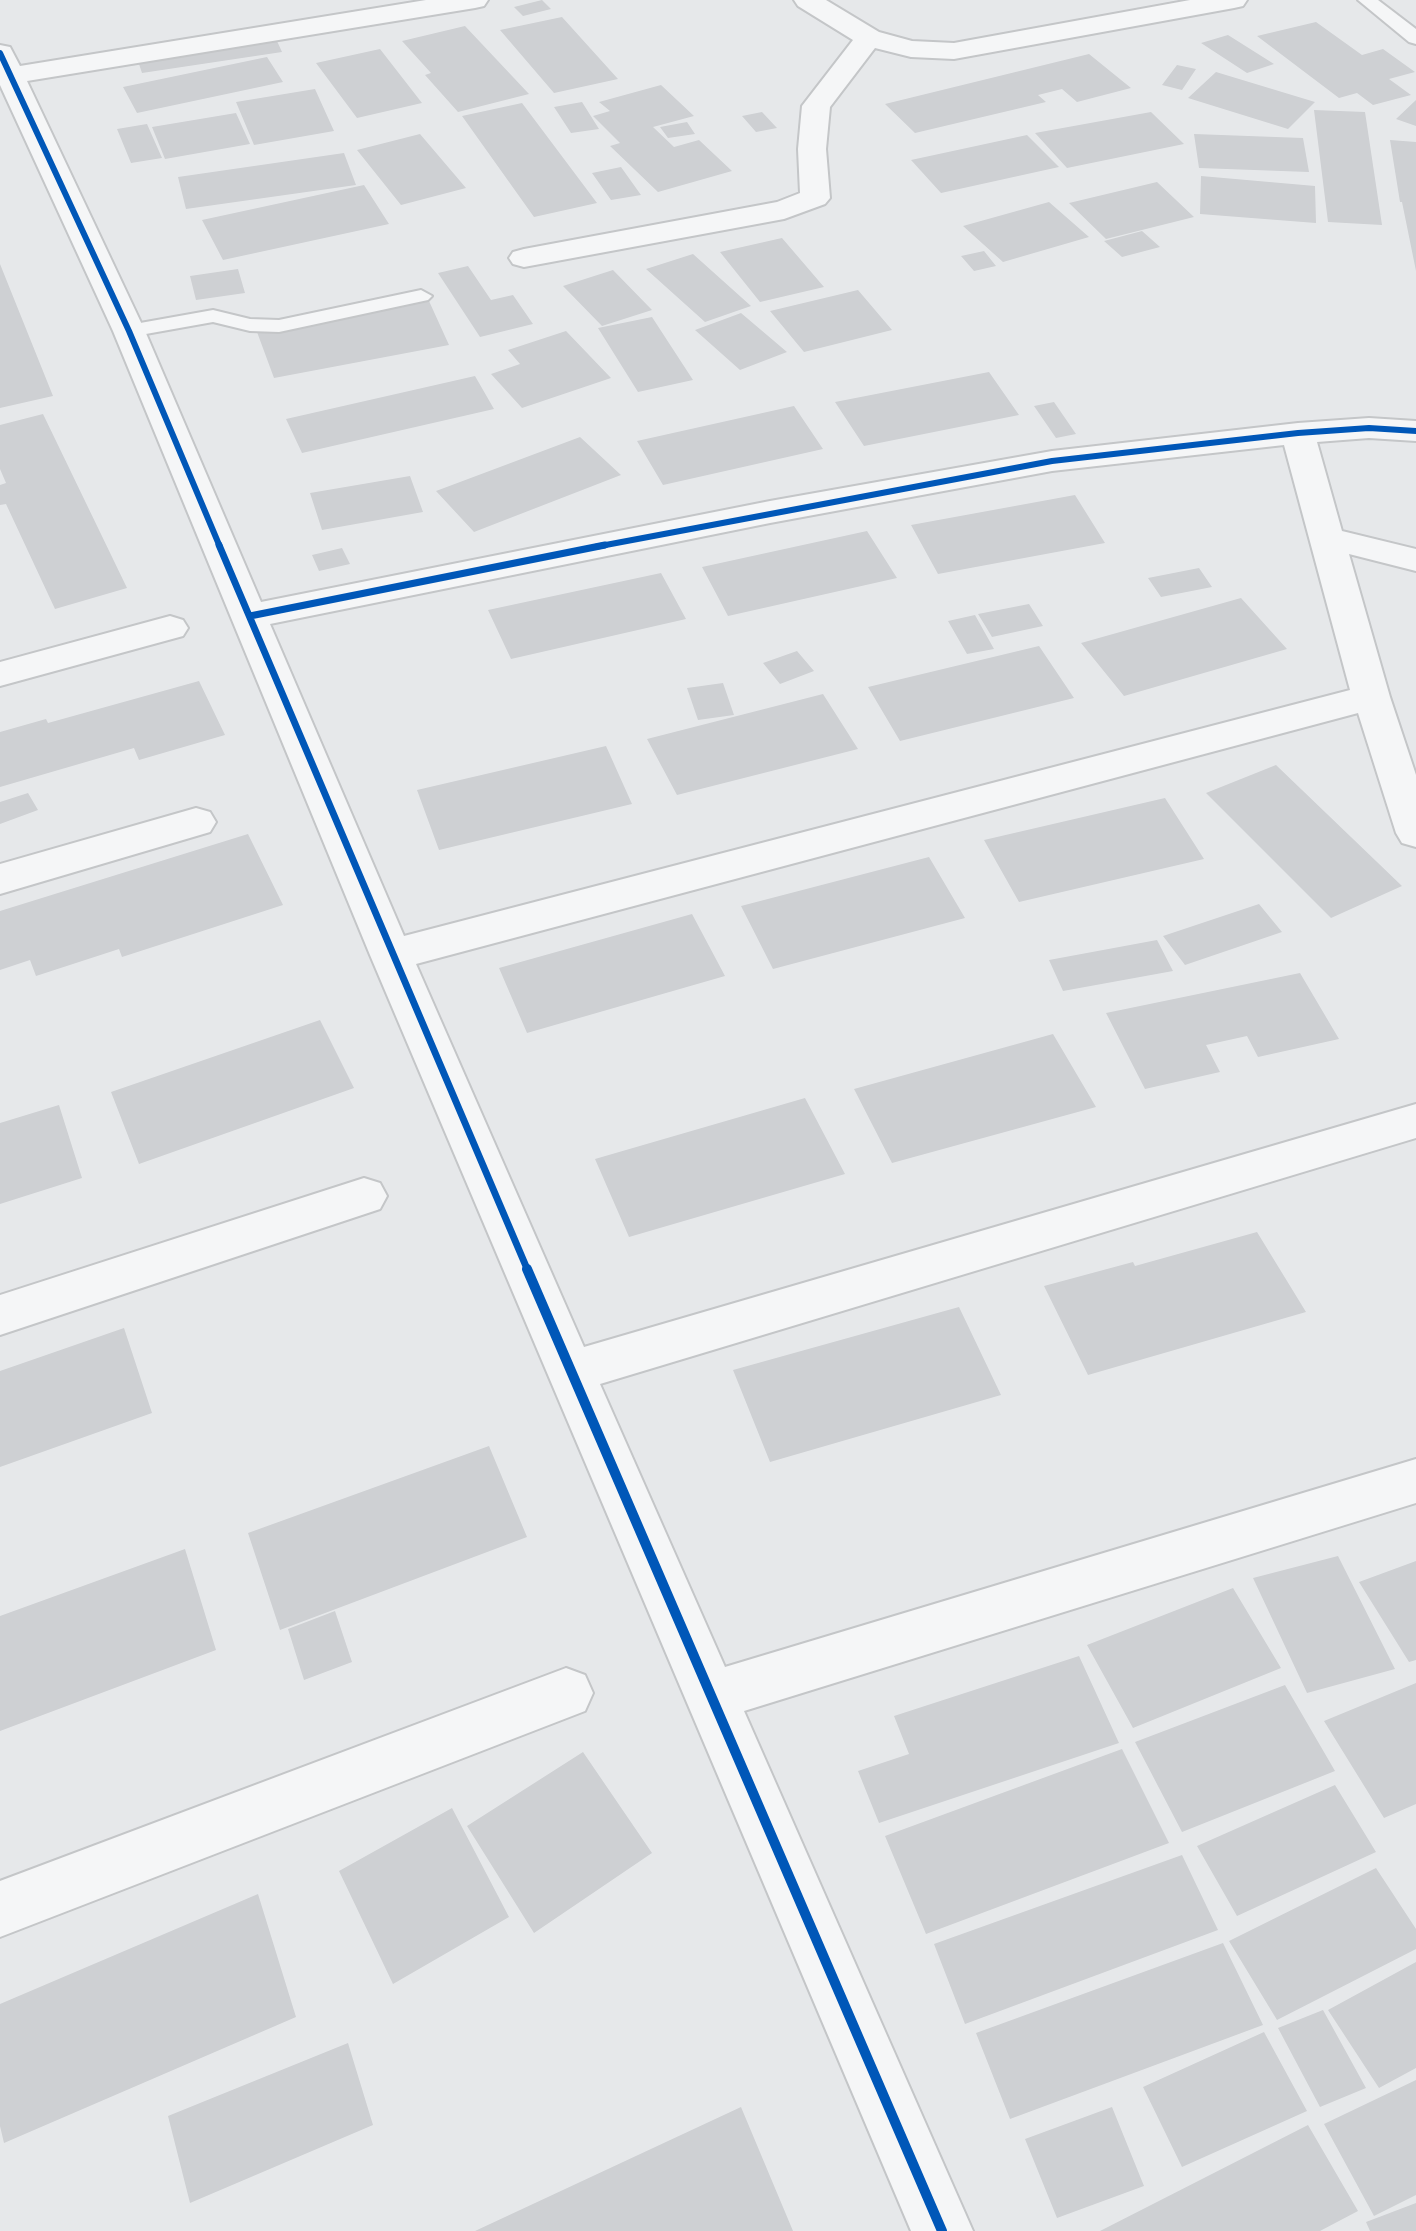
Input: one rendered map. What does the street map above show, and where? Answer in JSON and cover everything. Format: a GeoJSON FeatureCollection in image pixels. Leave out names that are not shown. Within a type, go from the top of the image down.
{"type":"FeatureCollection","features":[{"type":"Feature","properties":{"kind":"street"},"geometry":{"type":"LineString","coordinates":[[475,0],[4,68],[129,331],[391,955],[942,2231]]}},
{"type":"Feature","properties":{"kind":"street"},"geometry":{"type":"LineString","coordinates":[[807,0],[869,38],[911,49],[954,51],[1234,0]]}},
{"type":"Feature","properties":{"kind":"street"},"geometry":{"type":"LineString","coordinates":[[524,258],[784,210],[815,198],[812,149],[816,106],[869,38]]}},
{"type":"Feature","properties":{"kind":"street"},"geometry":{"type":"LineString","coordinates":[[250,616],[770,512],[1052,461],[1298,433],[1369,428],[1416,431]]}},
{"type":"Feature","properties":{"kind":"street"},"geometry":{"type":"LineString","coordinates":[[1298,433],[1371,697],[1408,786],[1416,833]]}},
{"type":"Feature","properties":{"kind":"street"},"geometry":{"type":"LineString","coordinates":[[1327,538],[1416,560]]}},
{"type":"Feature","properties":{"kind":"street"},"geometry":{"type":"LineString","coordinates":[[0,674],[170,628]]}},
{"type":"Feature","properties":{"kind":"street"},"geometry":{"type":"LineString","coordinates":[[391,955],[1371,697]]}},
{"type":"Feature","properties":{"kind":"street"},"geometry":{"type":"LineString","coordinates":[[0,879],[196,822]]}},
{"type":"Feature","properties":{"kind":"street"},"geometry":{"type":"LineString","coordinates":[[571,1372],[1416,1121]]}},
{"type":"Feature","properties":{"kind":"street"},"geometry":{"type":"LineString","coordinates":[[0,1315],[364,1196]]}},
{"type":"Feature","properties":{"kind":"street"},"geometry":{"type":"LineString","coordinates":[[711,1696],[1416,1481]]}},
{"type":"Feature","properties":{"kind":"street"},"geometry":{"type":"LineString","coordinates":[[0,1909],[566,1693]]}},
{"type":"Feature","properties":{"kind":"lane"},"geometry":{"type":"LineString","coordinates":[[1367,0],[1416,38]]}},
{"type":"Feature","properties":{"kind":"lane"},"geometry":{"type":"LineString","coordinates":[[129,331],[213,316],[250,325],[279,326],[421,296]]}},
{"type":"Feature","properties":{"kind":"building"},"geometry":{"type":"Polygon","coordinates":[[[542,0],[551,9],[523,16],[514,7],[542,0]]]}},
{"type":"Feature","properties":{"kind":"building"},"geometry":{"type":"Polygon","coordinates":[[[562,17],[618,79],[554,93],[500,30],[562,17]]]}},
{"type":"Feature","properties":{"kind":"building"},"geometry":{"type":"Polygon","coordinates":[[[1316,22],[1362,55],[1383,49],[1415,72],[1389,79],[1411,95],[1373,105],[1357,93],[1339,98],[1257,36],[1316,22]]]}},
{"type":"Feature","properties":{"kind":"building"},"geometry":{"type":"Polygon","coordinates":[[[465,26],[529,94],[458,112],[425,75],[431,73],[402,41],[465,26]]]}},
{"type":"Feature","properties":{"kind":"building"},"geometry":{"type":"Polygon","coordinates":[[[1228,35],[1274,64],[1247,73],[1201,43],[1228,35]]]}},
{"type":"Feature","properties":{"kind":"building"},"geometry":{"type":"Polygon","coordinates":[[[277,41],[282,52],[142,73],[138,61],[277,41]]]}},
{"type":"Feature","properties":{"kind":"building"},"geometry":{"type":"Polygon","coordinates":[[[380,49],[422,103],[357,118],[316,63],[380,49]]]}},
{"type":"Feature","properties":{"kind":"building"},"geometry":{"type":"Polygon","coordinates":[[[1089,54],[1131,88],[1077,102],[1062,89],[1038,95],[1046,102],[915,133],[885,104],[1089,54]]]}},
{"type":"Feature","properties":{"kind":"building"},"geometry":{"type":"Polygon","coordinates":[[[267,57],[283,82],[137,113],[123,87],[267,57]]]}},
{"type":"Feature","properties":{"kind":"building"},"geometry":{"type":"Polygon","coordinates":[[[1177,65],[1196,69],[1182,90],[1162,85],[1177,65]]]}},
{"type":"Feature","properties":{"kind":"building"},"geometry":{"type":"Polygon","coordinates":[[[1216,72],[1315,102],[1288,129],[1188,98],[1216,72]]]}},
{"type":"Feature","properties":{"kind":"building"},"geometry":{"type":"Polygon","coordinates":[[[661,85],[694,116],[653,127],[674,147],[699,140],[732,171],[658,192],[610,146],[620,143],[593,116],[610,111],[599,102],[661,85]]]}},
{"type":"Feature","properties":{"kind":"building"},"geometry":{"type":"Polygon","coordinates":[[[315,89],[334,131],[254,145],[236,102],[315,89]]]}},
{"type":"Feature","properties":{"kind":"building"},"geometry":{"type":"Polygon","coordinates":[[[1416,100],[1416,126],[1396,119],[1416,100]]]}},
{"type":"Feature","properties":{"kind":"building"},"geometry":{"type":"Polygon","coordinates":[[[582,102],[599,129],[571,133],[554,107],[582,102]]]}},
{"type":"Feature","properties":{"kind":"building"},"geometry":{"type":"Polygon","coordinates":[[[522,103],[597,203],[534,217],[462,116],[522,103]]]}},
{"type":"Feature","properties":{"kind":"building"},"geometry":{"type":"Polygon","coordinates":[[[1314,110],[1365,112],[1382,225],[1328,222],[1314,110]]]}},
{"type":"Feature","properties":{"kind":"building"},"geometry":{"type":"Polygon","coordinates":[[[762,112],[777,128],[756,132],[742,116],[762,112]]]}},
{"type":"Feature","properties":{"kind":"building"},"geometry":{"type":"Polygon","coordinates":[[[1151,112],[1184,144],[1067,168],[1035,133],[1151,112]]]}},
{"type":"Feature","properties":{"kind":"building"},"geometry":{"type":"Polygon","coordinates":[[[236,113],[250,144],[165,159],[152,127],[236,113]]]}},
{"type":"Feature","properties":{"kind":"building"},"geometry":{"type":"Polygon","coordinates":[[[687,122],[695,134],[668,138],[660,127],[687,122]]]}},
{"type":"Feature","properties":{"kind":"building"},"geometry":{"type":"Polygon","coordinates":[[[147,124],[162,158],[131,163],[117,129],[147,124]]]}},
{"type":"Feature","properties":{"kind":"building"},"geometry":{"type":"Polygon","coordinates":[[[420,134],[466,188],[401,205],[357,150],[420,134]]]}},
{"type":"Feature","properties":{"kind":"building"},"geometry":{"type":"Polygon","coordinates":[[[1194,134],[1303,138],[1309,172],[1199,168],[1194,134]]]}},
{"type":"Feature","properties":{"kind":"building"},"geometry":{"type":"Polygon","coordinates":[[[1027,135],[1059,167],[941,193],[911,160],[1027,135]]]}},
{"type":"Feature","properties":{"kind":"building"},"geometry":{"type":"Polygon","coordinates":[[[1390,140],[1416,142],[1416,271],[1400,202],[1390,140]]]}},
{"type":"Feature","properties":{"kind":"building"},"geometry":{"type":"Polygon","coordinates":[[[344,153],[356,185],[186,209],[178,177],[344,153]]]}},
{"type":"Feature","properties":{"kind":"building"},"geometry":{"type":"Polygon","coordinates":[[[621,167],[641,195],[611,200],[592,173],[621,167]]]}},
{"type":"Feature","properties":{"kind":"building"},"geometry":{"type":"Polygon","coordinates":[[[1201,176],[1315,186],[1316,223],[1200,214],[1201,176]]]}},
{"type":"Feature","properties":{"kind":"building"},"geometry":{"type":"Polygon","coordinates":[[[1157,182],[1194,217],[1106,239],[1069,203],[1157,182]]]}},
{"type":"Feature","properties":{"kind":"building"},"geometry":{"type":"Polygon","coordinates":[[[364,185],[389,224],[223,260],[202,220],[364,185]]]}},
{"type":"Feature","properties":{"kind":"building"},"geometry":{"type":"Polygon","coordinates":[[[1049,202],[1089,237],[1003,262],[963,226],[1049,202]]]}},
{"type":"Feature","properties":{"kind":"building"},"geometry":{"type":"Polygon","coordinates":[[[1142,231],[1160,247],[1122,257],[1104,241],[1142,231]]]}},
{"type":"Feature","properties":{"kind":"building"},"geometry":{"type":"Polygon","coordinates":[[[782,238],[824,287],[760,302],[720,252],[782,238]]]}},
{"type":"Feature","properties":{"kind":"building"},"geometry":{"type":"Polygon","coordinates":[[[984,251],[996,266],[974,271],[961,256],[984,251]]]}},
{"type":"Feature","properties":{"kind":"building"},"geometry":{"type":"Polygon","coordinates":[[[693,254],[751,306],[705,322],[646,269],[693,254]]]}},
{"type":"Feature","properties":{"kind":"building"},"geometry":{"type":"Polygon","coordinates":[[[0,264],[53,396],[0,408],[0,264]]]}},
{"type":"Feature","properties":{"kind":"building"},"geometry":{"type":"Polygon","coordinates":[[[468,266],[491,300],[513,295],[533,324],[480,337],[438,273],[468,266]]]}},
{"type":"Feature","properties":{"kind":"building"},"geometry":{"type":"Polygon","coordinates":[[[238,269],[245,293],[196,300],[190,276],[238,269]]]}},
{"type":"Feature","properties":{"kind":"building"},"geometry":{"type":"Polygon","coordinates":[[[613,270],[652,310],[602,326],[563,286],[613,270]]]}},
{"type":"Feature","properties":{"kind":"building"},"geometry":{"type":"Polygon","coordinates":[[[858,290],[892,330],[804,352],[770,311],[858,290]]]}},
{"type":"Feature","properties":{"kind":"building"},"geometry":{"type":"Polygon","coordinates":[[[429,301],[449,345],[274,378],[257,332],[429,301]]]}},
{"type":"Feature","properties":{"kind":"building"},"geometry":{"type":"Polygon","coordinates":[[[741,313],[787,352],[740,370],[695,330],[741,313]]]}},
{"type":"Feature","properties":{"kind":"building"},"geometry":{"type":"Polygon","coordinates":[[[652,317],[693,380],[638,392],[598,328],[652,317]]]}},
{"type":"Feature","properties":{"kind":"building"},"geometry":{"type":"Polygon","coordinates":[[[566,331],[611,378],[522,408],[491,374],[520,364],[508,350],[566,331]]]}},
{"type":"Feature","properties":{"kind":"building"},"geometry":{"type":"Polygon","coordinates":[[[989,372],[1019,415],[864,446],[835,402],[989,372]]]}},
{"type":"Feature","properties":{"kind":"building"},"geometry":{"type":"Polygon","coordinates":[[[475,376],[494,409],[302,453],[286,419],[475,376]]]}},
{"type":"Feature","properties":{"kind":"building"},"geometry":{"type":"Polygon","coordinates":[[[1054,402],[1076,434],[1056,438],[1034,406],[1054,402]]]}},
{"type":"Feature","properties":{"kind":"building"},"geometry":{"type":"Polygon","coordinates":[[[794,406],[823,449],[663,485],[637,441],[794,406]]]}},
{"type":"Feature","properties":{"kind":"building"},"geometry":{"type":"Polygon","coordinates":[[[43,414],[127,588],[55,609],[6,504],[0,505],[0,485],[6,483],[0,469],[0,425],[43,414]]]}},
{"type":"Feature","properties":{"kind":"building"},"geometry":{"type":"Polygon","coordinates":[[[580,437],[621,475],[474,532],[436,491],[580,437]]]}},
{"type":"Feature","properties":{"kind":"building"},"geometry":{"type":"Polygon","coordinates":[[[410,476],[423,512],[322,530],[310,493],[410,476]]]}},
{"type":"Feature","properties":{"kind":"building"},"geometry":{"type":"Polygon","coordinates":[[[1075,495],[1105,543],[938,574],[911,525],[1075,495]]]}},
{"type":"Feature","properties":{"kind":"building"},"geometry":{"type":"Polygon","coordinates":[[[867,531],[897,578],[728,616],[702,567],[867,531]]]}},
{"type":"Feature","properties":{"kind":"building"},"geometry":{"type":"Polygon","coordinates":[[[342,548],[350,564],[319,571],[312,555],[342,548]]]}},
{"type":"Feature","properties":{"kind":"building"},"geometry":{"type":"Polygon","coordinates":[[[1199,568],[1212,587],[1161,597],[1148,578],[1199,568]]]}},
{"type":"Feature","properties":{"kind":"building"},"geometry":{"type":"Polygon","coordinates":[[[661,573],[686,619],[511,659],[488,610],[661,573]]]}},
{"type":"Feature","properties":{"kind":"building"},"geometry":{"type":"Polygon","coordinates":[[[1241,598],[1287,649],[1124,696],[1081,643],[1241,598]]]}},
{"type":"Feature","properties":{"kind":"building"},"geometry":{"type":"Polygon","coordinates":[[[1029,604],[1043,626],[992,637],[978,614],[1029,604]]]}},
{"type":"Feature","properties":{"kind":"building"},"geometry":{"type":"Polygon","coordinates":[[[975,615],[994,649],[967,654],[948,621],[975,615]]]}},
{"type":"Feature","properties":{"kind":"building"},"geometry":{"type":"Polygon","coordinates":[[[1039,646],[1074,698],[900,741],[868,687],[1039,646]]]}},
{"type":"Feature","properties":{"kind":"building"},"geometry":{"type":"Polygon","coordinates":[[[797,651],[814,671],[780,684],[763,663],[797,651]]]}},
{"type":"Feature","properties":{"kind":"building"},"geometry":{"type":"Polygon","coordinates":[[[199,681],[225,735],[139,760],[134,748],[0,787],[0,732],[46,719],[48,723],[199,681]]]}},
{"type":"Feature","properties":{"kind":"building"},"geometry":{"type":"Polygon","coordinates":[[[723,683],[734,715],[698,720],[687,688],[723,683]]]}},
{"type":"Feature","properties":{"kind":"building"},"geometry":{"type":"Polygon","coordinates":[[[823,694],[858,749],[677,795],[647,739],[823,694]]]}},
{"type":"Feature","properties":{"kind":"building"},"geometry":{"type":"Polygon","coordinates":[[[606,746],[632,804],[439,850],[417,790],[606,746]]]}},
{"type":"Feature","properties":{"kind":"building"},"geometry":{"type":"Polygon","coordinates":[[[1276,765],[1402,886],[1331,918],[1206,793],[1276,765]]]}},
{"type":"Feature","properties":{"kind":"building"},"geometry":{"type":"Polygon","coordinates":[[[28,793],[38,810],[0,824],[0,802],[28,793]]]}},
{"type":"Feature","properties":{"kind":"building"},"geometry":{"type":"Polygon","coordinates":[[[1165,798],[1204,859],[1019,902],[984,840],[1165,798]]]}},
{"type":"Feature","properties":{"kind":"building"},"geometry":{"type":"Polygon","coordinates":[[[248,834],[283,905],[122,957],[119,949],[36,976],[30,960],[0,970],[0,911],[248,834]]]}},
{"type":"Feature","properties":{"kind":"building"},"geometry":{"type":"Polygon","coordinates":[[[929,857],[965,918],[773,969],[741,906],[929,857]]]}},
{"type":"Feature","properties":{"kind":"building"},"geometry":{"type":"Polygon","coordinates":[[[1259,904],[1282,932],[1185,965],[1163,936],[1259,904]]]}},
{"type":"Feature","properties":{"kind":"building"},"geometry":{"type":"Polygon","coordinates":[[[692,914],[725,976],[527,1033],[499,968],[692,914]]]}},
{"type":"Feature","properties":{"kind":"building"},"geometry":{"type":"Polygon","coordinates":[[[1157,940],[1173,971],[1063,991],[1049,960],[1157,940]]]}},
{"type":"Feature","properties":{"kind":"building"},"geometry":{"type":"Polygon","coordinates":[[[1300,973],[1339,1039],[1258,1057],[1247,1036],[1206,1045],[1220,1072],[1145,1089],[1106,1013],[1300,973]]]}},
{"type":"Feature","properties":{"kind":"building"},"geometry":{"type":"Polygon","coordinates":[[[320,1020],[354,1088],[139,1164],[111,1092],[320,1020]]]}},
{"type":"Feature","properties":{"kind":"building"},"geometry":{"type":"Polygon","coordinates":[[[1053,1034],[1096,1107],[892,1163],[854,1089],[1053,1034]]]}},
{"type":"Feature","properties":{"kind":"building"},"geometry":{"type":"Polygon","coordinates":[[[805,1098],[845,1174],[629,1237],[595,1159],[805,1098]]]}},
{"type":"Feature","properties":{"kind":"building"},"geometry":{"type":"Polygon","coordinates":[[[59,1105],[82,1178],[0,1204],[0,1123],[59,1105]]]}},
{"type":"Feature","properties":{"kind":"building"},"geometry":{"type":"Polygon","coordinates":[[[1257,1232],[1306,1312],[1088,1375],[1044,1286],[1133,1262],[1135,1266],[1257,1232]]]}},
{"type":"Feature","properties":{"kind":"building"},"geometry":{"type":"Polygon","coordinates":[[[959,1307],[1001,1395],[770,1462],[733,1370],[959,1307]]]}},
{"type":"Feature","properties":{"kind":"building"},"geometry":{"type":"Polygon","coordinates":[[[124,1328],[152,1413],[0,1467],[0,1371],[124,1328]]]}},
{"type":"Feature","properties":{"kind":"building"},"geometry":{"type":"Polygon","coordinates":[[[489,1446],[527,1537],[280,1630],[248,1533],[489,1446]]]}},
{"type":"Feature","properties":{"kind":"building"},"geometry":{"type":"Polygon","coordinates":[[[185,1549],[216,1650],[0,1731],[0,1616],[185,1549]]]}},
{"type":"Feature","properties":{"kind":"building"},"geometry":{"type":"Polygon","coordinates":[[[1338,1556],[1395,1669],[1307,1693],[1253,1578],[1338,1556]]]}},
{"type":"Feature","properties":{"kind":"building"},"geometry":{"type":"Polygon","coordinates":[[[1416,1561],[1416,1660],[1409,1662],[1359,1582],[1416,1561]]]}},
{"type":"Feature","properties":{"kind":"building"},"geometry":{"type":"Polygon","coordinates":[[[1233,1588],[1281,1668],[1133,1728],[1087,1645],[1233,1588]]]}},
{"type":"Feature","properties":{"kind":"building"},"geometry":{"type":"Polygon","coordinates":[[[335,1611],[352,1662],[304,1680],[288,1629],[335,1611]]]}},
{"type":"Feature","properties":{"kind":"building"},"geometry":{"type":"Polygon","coordinates":[[[1079,1656],[1119,1743],[879,1823],[858,1771],[909,1754],[894,1716],[1079,1656]]]}},
{"type":"Feature","properties":{"kind":"building"},"geometry":{"type":"Polygon","coordinates":[[[1416,1683],[1416,1804],[1384,1818],[1324,1721],[1416,1683]]]}},
{"type":"Feature","properties":{"kind":"building"},"geometry":{"type":"Polygon","coordinates":[[[1285,1685],[1335,1771],[1182,1832],[1135,1742],[1285,1685]]]}},
{"type":"Feature","properties":{"kind":"building"},"geometry":{"type":"Polygon","coordinates":[[[1122,1749],[1169,1843],[926,1934],[885,1836],[1122,1749]]]}},
{"type":"Feature","properties":{"kind":"building"},"geometry":{"type":"Polygon","coordinates":[[[583,1752],[652,1853],[534,1933],[467,1826],[583,1752]]]}},
{"type":"Feature","properties":{"kind":"building"},"geometry":{"type":"Polygon","coordinates":[[[1335,1785],[1376,1852],[1237,1916],[1197,1846],[1335,1785]]]}},
{"type":"Feature","properties":{"kind":"building"},"geometry":{"type":"Polygon","coordinates":[[[452,1808],[509,1917],[393,1984],[339,1871],[452,1808]]]}},
{"type":"Feature","properties":{"kind":"building"},"geometry":{"type":"Polygon","coordinates":[[[1182,1855],[1218,1930],[965,2024],[934,1944],[1182,1855]]]}},
{"type":"Feature","properties":{"kind":"building"},"geometry":{"type":"Polygon","coordinates":[[[1376,1868],[1416,1929],[1416,1949],[1277,2020],[1229,1941],[1376,1868]]]}},
{"type":"Feature","properties":{"kind":"building"},"geometry":{"type":"Polygon","coordinates":[[[258,1894],[296,2017],[4,2143],[0,2126],[0,2004],[258,1894]]]}},
{"type":"Feature","properties":{"kind":"building"},"geometry":{"type":"Polygon","coordinates":[[[1223,1943],[1263,2025],[1010,2119],[976,2033],[1223,1943]]]}},
{"type":"Feature","properties":{"kind":"building"},"geometry":{"type":"Polygon","coordinates":[[[1416,1962],[1416,2068],[1379,2088],[1328,2010],[1416,1962]]]}},
{"type":"Feature","properties":{"kind":"building"},"geometry":{"type":"Polygon","coordinates":[[[1323,2010],[1366,2088],[1320,2107],[1278,2028],[1323,2010]]]}},
{"type":"Feature","properties":{"kind":"building"},"geometry":{"type":"Polygon","coordinates":[[[1264,2032],[1307,2111],[1182,2167],[1143,2087],[1264,2032]]]}},
{"type":"Feature","properties":{"kind":"building"},"geometry":{"type":"Polygon","coordinates":[[[348,2043],[373,2125],[190,2203],[168,2116],[348,2043]]]}},
{"type":"Feature","properties":{"kind":"building"},"geometry":{"type":"Polygon","coordinates":[[[1416,2080],[1416,2195],[1374,2216],[1324,2124],[1416,2080]]]}},
{"type":"Feature","properties":{"kind":"building"},"geometry":{"type":"Polygon","coordinates":[[[741,2107],[793,2231],[475,2231],[741,2107]]]}},
{"type":"Feature","properties":{"kind":"building"},"geometry":{"type":"Polygon","coordinates":[[[1112,2107],[1144,2186],[1057,2218],[1025,2139],[1112,2107]]]}},
{"type":"Feature","properties":{"kind":"building"},"geometry":{"type":"Polygon","coordinates":[[[1308,2125],[1358,2211],[1320,2231],[1100,2231],[1308,2125]]]}},
{"type":"Feature","properties":{"kind":"building"},"geometry":{"type":"Polygon","coordinates":[[[1416,2203],[1416,2231],[1370,2231],[1366,2222],[1416,2203]]]}},
{"type":"Feature","properties":{"kind":"cycle path"},"geometry":{"type":"LineString","coordinates":[[0,53],[129,331],[391,955],[942,2231]]}},
{"type":"Feature","properties":{"kind":"cycle path"},"geometry":{"type":"LineString","coordinates":[[250,616],[770,512],[1052,461],[1298,433],[1369,428],[1416,431]]}}]}
